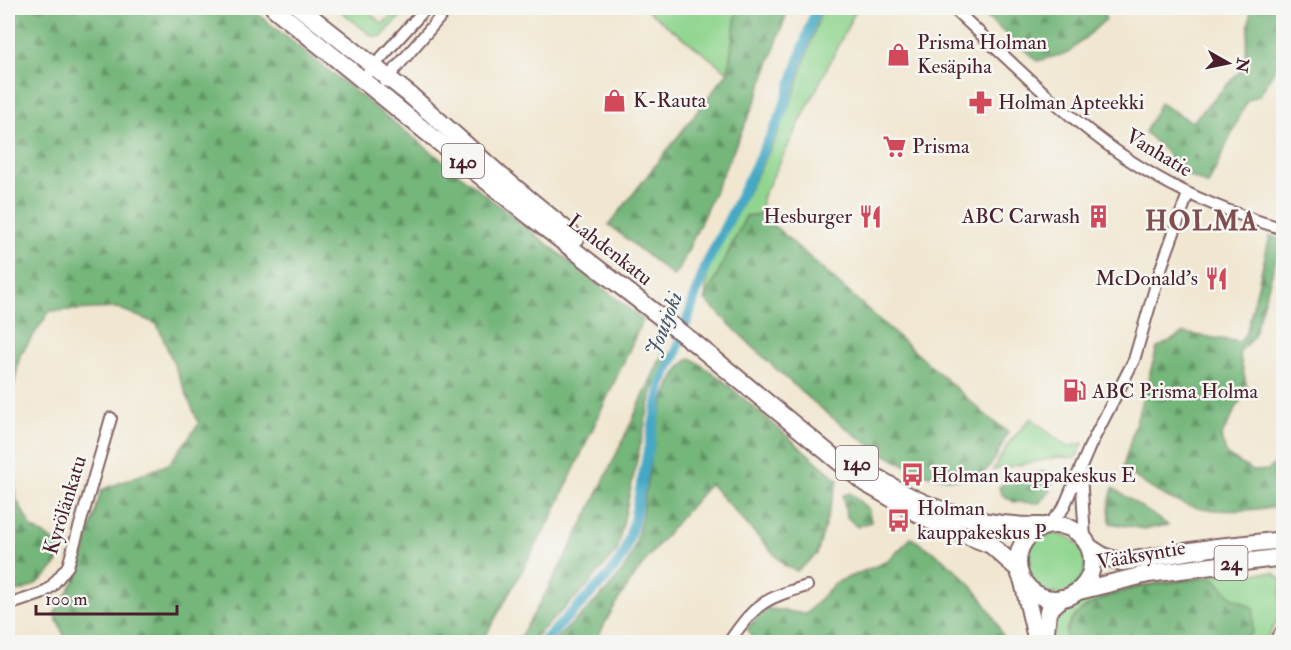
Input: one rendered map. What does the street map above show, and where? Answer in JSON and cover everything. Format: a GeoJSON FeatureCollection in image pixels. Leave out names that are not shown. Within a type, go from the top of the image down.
{"type":"FeatureCollection","features":[{"type":"Feature","properties":{"kind":"highway"},"geometry":{"type":"LineString","coordinates":[[1280,642],[1284,637]]}},
{"type":"Feature","properties":{"kind":"main road","name":"Lahdenkatu"},"geometry":{"type":"LineString","coordinates":[[274,8],[369,72],[388,77],[656,308],[865,470],[896,489],[970,521],[996,525],[1044,526]]}},
{"type":"Feature","properties":{"kind":"main road","name":"Lahdenkatu"},"geometry":{"type":"LineString","coordinates":[[300,8],[369,72],[377,90],[531,217],[656,308]]}},
{"type":"Feature","properties":{"kind":"main road","name":"Lahdenkatu"},"geometry":{"type":"LineString","coordinates":[[699,342],[865,483],[931,521],[991,544],[1021,575]]}},
{"type":"Feature","properties":{"kind":"main road","name":"140"},"geometry":{"type":"LineString","coordinates":[[1044,526],[1067,526],[1087,543]]}},
{"type":"Feature","properties":{"kind":"main road"},"geometry":{"type":"LineString","coordinates":[[1037,642],[1021,575],[1022,545],[1044,526]]}},
{"type":"Feature","properties":{"kind":"main road","name":"Vääksyntie"},"geometry":{"type":"LineString","coordinates":[[1087,543],[1103,556],[1122,561],[1217,546],[1284,540]]}},
{"type":"Feature","properties":{"kind":"main road"},"geometry":{"type":"LineString","coordinates":[[1045,642],[1048,611],[1062,598],[1079,591],[1092,570],[1087,543]]}},
{"type":"Feature","properties":{"kind":"main road","name":"Vääksyntie"},"geometry":{"type":"LineString","coordinates":[[1079,591],[1148,574],[1284,557]]}},
{"type":"Feature","properties":{"kind":"main road","name":"140"},"geometry":{"type":"LineString","coordinates":[[1021,575],[1043,597],[1062,598]]}},
{"type":"Feature","properties":{"kind":"street"},"geometry":{"type":"LineString","coordinates":[[369,72],[426,8]]}},
{"type":"Feature","properties":{"kind":"street"},"geometry":{"type":"LineString","coordinates":[[377,90],[448,8]]}},
{"type":"Feature","properties":{"kind":"street","name":"Vanhatie"},"geometry":{"type":"LineString","coordinates":[[953,8],[1042,90],[1115,151],[1188,194],[1228,211],[1284,229]]}},
{"type":"Feature","properties":{"kind":"street"},"geometry":{"type":"LineString","coordinates":[[1044,526],[1064,509],[1081,468],[1134,360],[1160,271],[1188,194]]}},
{"type":"Feature","properties":{"kind":"street","name":"Kyrölänkatu"},"geometry":{"type":"LineString","coordinates":[[8,605],[41,594],[51,587],[68,566],[111,418]]}},
{"type":"Feature","properties":{"kind":"street"},"geometry":{"type":"LineString","coordinates":[[1081,468],[1087,543]]}},
{"type":"Feature","properties":{"kind":"street"},"geometry":{"type":"LineString","coordinates":[[729,642],[747,616],[758,605],[771,597],[807,586]]}},
{"type":"Feature","properties":{"kind":"green space"},"geometry":{"type":"Polygon","coordinates":[[[8,8],[250,8],[643,320],[552,517],[482,642],[67,642],[54,614],[79,573],[101,490],[169,464],[199,424],[157,324],[118,308],[50,311],[20,355],[11,400],[15,497],[32,528],[66,548],[56,565],[43,579],[27,589],[8,593],[8,8]]]}},
{"type":"Feature","properties":{"kind":"green space"},"geometry":{"type":"Polygon","coordinates":[[[337,8],[363,8],[383,24],[398,8],[408,8],[382,36],[372,36],[337,8]]]}},
{"type":"Feature","properties":{"kind":"green space"},"geometry":{"type":"Polygon","coordinates":[[[644,8],[737,8],[728,72],[644,8]]]}},
{"type":"Feature","properties":{"kind":"green space"},"geometry":{"type":"Polygon","coordinates":[[[737,8],[789,8],[756,100],[679,270],[673,276],[609,225],[728,72],[737,8]]]}},
{"type":"Feature","properties":{"kind":"green space"},"geometry":{"type":"Polygon","coordinates":[[[822,8],[857,8],[762,198],[761,214],[746,216],[705,300],[708,269],[775,140],[795,91],[822,8]]]}},
{"type":"Feature","properties":{"kind":"green space"},"geometry":{"type":"Polygon","coordinates":[[[976,8],[1100,8],[1106,19],[1068,53],[1037,61],[976,8]]]}},
{"type":"Feature","properties":{"kind":"green space"},"geometry":{"type":"Polygon","coordinates":[[[1251,8],[1283,8],[1283,55],[1260,95],[1247,101],[1208,185],[1169,166],[1169,155],[1145,132],[1160,103],[1192,122],[1244,67],[1251,8]]]}},
{"type":"Feature","properties":{"kind":"green space"},"geometry":{"type":"Polygon","coordinates":[[[761,214],[988,417],[1008,432],[988,469],[977,476],[946,478],[910,467],[871,446],[793,385],[705,300],[746,216],[761,214]]]}},
{"type":"Feature","properties":{"kind":"green space"},"geometry":{"type":"Polygon","coordinates":[[[1270,236],[1282,240],[1253,337],[1239,352],[1247,388],[1221,437],[1227,455],[1253,471],[1268,470],[1283,457],[1283,506],[1217,510],[1180,503],[1143,483],[1123,467],[1157,348],[1184,333],[1240,342],[1247,331],[1270,236]]]}},
{"type":"Feature","properties":{"kind":"green space"},"geometry":{"type":"Polygon","coordinates":[[[663,353],[671,354],[652,392],[617,551],[586,587],[530,642],[517,642],[558,572],[663,353]]]}},
{"type":"Feature","properties":{"kind":"green space"},"geometry":{"type":"Polygon","coordinates":[[[691,358],[720,378],[838,480],[817,554],[797,571],[785,566],[710,484],[649,556],[622,594],[599,635],[608,642],[552,642],[609,588],[627,564],[639,530],[653,446],[667,391],[677,371],[691,358]]]}},
{"type":"Feature","properties":{"kind":"green space"},"geometry":{"type":"Polygon","coordinates":[[[1031,418],[1067,447],[1083,443],[1076,458],[1058,457],[993,470],[1008,444],[1031,418]]]}},
{"type":"Feature","properties":{"kind":"green space"},"geometry":{"type":"Polygon","coordinates":[[[1044,471],[1054,475],[1051,491],[1039,503],[1014,502],[1001,494],[999,487],[1006,481],[1044,471]]]}},
{"type":"Feature","properties":{"kind":"green space"},"geometry":{"type":"Polygon","coordinates":[[[1113,488],[1168,525],[1145,529],[1110,523],[1109,503],[1113,488]]]}},
{"type":"Feature","properties":{"kind":"green space"},"geometry":{"type":"Polygon","coordinates":[[[850,493],[869,510],[871,522],[857,527],[846,516],[843,495],[850,493]]]}},
{"type":"Feature","properties":{"kind":"green space"},"geometry":{"type":"Polygon","coordinates":[[[1049,534],[1061,534],[1077,542],[1083,552],[1085,564],[1083,576],[1077,586],[1061,594],[1049,594],[1033,586],[1025,570],[1025,558],[1033,542],[1049,534]]]}},
{"type":"Feature","properties":{"kind":"green space"},"geometry":{"type":"Polygon","coordinates":[[[911,538],[927,547],[968,582],[989,610],[1005,642],[754,642],[747,628],[765,608],[806,614],[835,583],[888,561],[911,538]]]}},
{"type":"Feature","properties":{"kind":"green space"},"geometry":{"type":"Polygon","coordinates":[[[1223,573],[1274,573],[1282,580],[1279,619],[1264,642],[1055,642],[1054,625],[1065,608],[1125,588],[1223,573]]]}},
{"type":"Feature","properties":{"kind":"green space"},"geometry":{"type":"Polygon","coordinates":[[[1214,578],[1232,597],[1254,608],[1252,634],[1228,642],[1066,642],[1067,628],[1077,614],[1111,595],[1177,581],[1214,578]]]}},
{"type":"Feature","properties":{"kind":"waterway","name":"Joutjoki"},"geometry":{"type":"LineString","coordinates":[[543,642],[609,575],[624,554],[633,525],[662,381],[675,356],[705,267],[781,115],[816,8]]}},
{"type":"Feature","properties":{"kind":"place","name":"Prisma Holman Kesäpiha"},"geometry":{"type":"Point","coordinates":[899,54]}},
{"type":"Feature","properties":{"kind":"place","name":"K-Rauta"},"geometry":{"type":"Point","coordinates":[615,100]}},
{"type":"Feature","properties":{"kind":"place","name":"Holman Apteekki"},"geometry":{"type":"Point","coordinates":[980,102]}},
{"type":"Feature","properties":{"kind":"place","name":"Prisma"},"geometry":{"type":"Point","coordinates":[894,146]}},
{"type":"Feature","properties":{"kind":"place","name":"Hesburger"},"geometry":{"type":"Point","coordinates":[870,216]}},
{"type":"Feature","properties":{"kind":"place","name":"ABC Carwash"},"geometry":{"type":"Point","coordinates":[1098,216]}},
{"type":"Feature","properties":{"kind":"place","name":"McDonald's"},"geometry":{"type":"Point","coordinates":[1216,278]}},
{"type":"Feature","properties":{"kind":"place","name":"ABC Prisma Holma"},"geometry":{"type":"Point","coordinates":[1074,391]}},
{"type":"Feature","properties":{"kind":"place","name":"Holman kauppakeskus E"},"geometry":{"type":"Point","coordinates":[913,475]}},
{"type":"Feature","properties":{"kind":"place","name":"Holman kauppakeskus P"},"geometry":{"type":"Point","coordinates":[899,520]}},
{"type":"Feature","properties":{"kind":"district","name":"HOLMA"},"geometry":{"type":"Point","coordinates":[1202,221]}}]}
